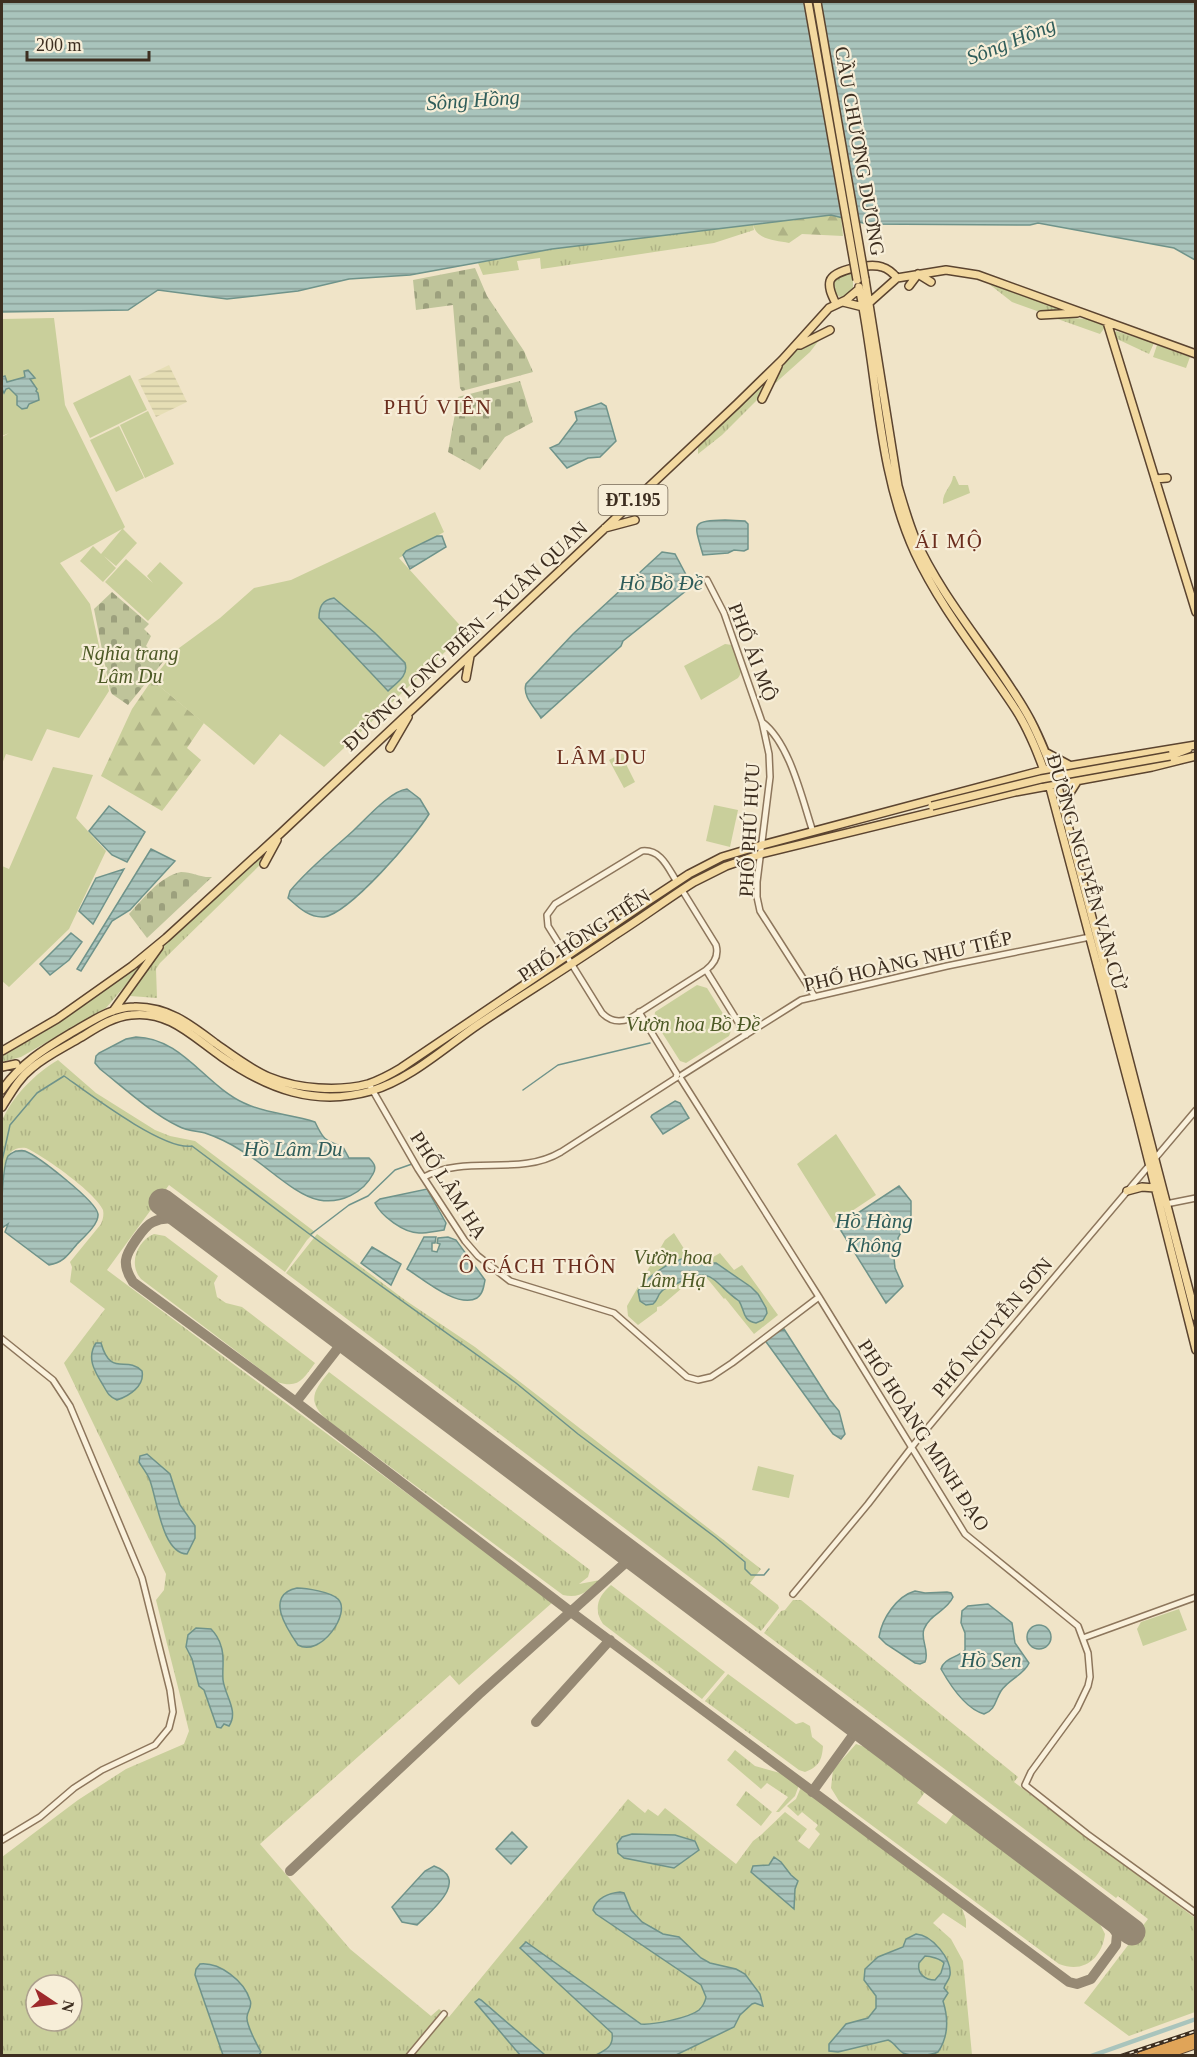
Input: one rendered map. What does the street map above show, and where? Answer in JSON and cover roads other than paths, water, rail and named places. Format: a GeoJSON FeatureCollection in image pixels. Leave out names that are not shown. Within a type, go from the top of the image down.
{"type":"FeatureCollection","features":[{"type":"Feature","properties":{"kind":"highway"},"geometry":{"type":"LineString","coordinates":[[1160,2054],[1196,2037]]}},
{"type":"Feature","properties":{"kind":"highway"},"geometry":{"type":"LineString","coordinates":[[1141,2055],[1160,2054],[1196,2044]]}},
{"type":"Feature","properties":{"kind":"main road","name":"CẦU CHƯƠNG DƯƠNG"},"geometry":{"type":"LineString","coordinates":[[812,2],[863,289]]}},
{"type":"Feature","properties":{"kind":"main road"},"geometry":{"type":"LineString","coordinates":[[897,278],[890,270],[878,266],[840,271],[830,281],[831,291],[839,303],[866,305],[897,278],[946,270],[971,274],[1196,354]]}},
{"type":"Feature","properties":{"kind":"main road"},"geometry":{"type":"LineString","coordinates":[[918,274],[931,282]]}},
{"type":"Feature","properties":{"kind":"main road"},"geometry":{"type":"LineString","coordinates":[[909,286],[918,274]]}},
{"type":"Feature","properties":{"kind":"main road"},"geometry":{"type":"LineString","coordinates":[[863,289],[884,290]]}},
{"type":"Feature","properties":{"kind":"main road","name":"ĐƯỜNG LONG BIÊN – XUÂN QUAN"},"geometry":{"type":"LineString","coordinates":[[2,1051],[57,1018],[132,966],[166,938],[470,656],[782,360],[829,308],[863,289]]}},
{"type":"Feature","properties":{"kind":"main road","name":"ĐƯỜNG NGUYỄN VĂN CỪ"},"geometry":{"type":"LineString","coordinates":[[863,289],[898,486],[914,536],[931,577],[1017,711],[1053,784],[1090,937],[1152,1162],[1166,1204],[1196,1350]]}},
{"type":"Feature","properties":{"kind":"main road"},"geometry":{"type":"LineString","coordinates":[[1041,315],[1083,313]]}},
{"type":"Feature","properties":{"kind":"main road"},"geometry":{"type":"LineString","coordinates":[[1107,322],[1155,479],[1192,586],[1195,608]]}},
{"type":"Feature","properties":{"kind":"main road"},"geometry":{"type":"LineString","coordinates":[[796,345],[830,330]]}},
{"type":"Feature","properties":{"kind":"main road"},"geometry":{"type":"LineString","coordinates":[[762,399],[782,360]]}},
{"type":"Feature","properties":{"kind":"main road"},"geometry":{"type":"LineString","coordinates":[[1155,479],[1167,477]]}},
{"type":"Feature","properties":{"kind":"main road"},"geometry":{"type":"LineString","coordinates":[[602,529],[635,520]]}},
{"type":"Feature","properties":{"kind":"main road","name":"ĐƯỜNG NGUYỄN VĂN CỪ"},"geometry":{"type":"LineString","coordinates":[[931,577],[1026,712],[1045,752],[1048,770]]}},
{"type":"Feature","properties":{"kind":"main road"},"geometry":{"type":"LineString","coordinates":[[466,678],[470,656]]}},
{"type":"Feature","properties":{"kind":"main road"},"geometry":{"type":"LineString","coordinates":[[390,748],[412,709]]}},
{"type":"Feature","properties":{"kind":"main road"},"geometry":{"type":"LineString","coordinates":[[1170,756],[1196,746]]}},
{"type":"Feature","properties":{"kind":"main road","name":"PHỐ HỒNG TIẾN"},"geometry":{"type":"LineString","coordinates":[[371,1087],[677,882],[722,858],[762,844],[1048,770],[1196,746]]}},
{"type":"Feature","properties":{"kind":"main road"},"geometry":{"type":"LineString","coordinates":[[1045,752],[1071,766]]}},
{"type":"Feature","properties":{"kind":"main road"},"geometry":{"type":"LineString","coordinates":[[908,807],[932,806],[1041,779],[1170,756],[1196,755]]}},
{"type":"Feature","properties":{"kind":"main road","name":"PHỐ HỒNG TIẾN"},"geometry":{"type":"LineString","coordinates":[[159,1013],[187,1022],[248,1065],[267,1076],[284,1082],[320,1088],[371,1087],[408,1074],[682,890],[726,866],[761,854],[1053,784],[1152,767],[1196,755]]}},
{"type":"Feature","properties":{"kind":"main road"},"geometry":{"type":"LineString","coordinates":[[1063,804],[1078,780]]}},
{"type":"Feature","properties":{"kind":"main road","name":"ĐƯỜNG NGUYỄN VĂN CỪ"},"geometry":{"type":"LineString","coordinates":[[1053,784],[1063,804],[1152,1162],[1155,1188],[1189,1309],[1196,1317]]}},
{"type":"Feature","properties":{"kind":"main road"},"geometry":{"type":"LineString","coordinates":[[911,818],[932,806]]}},
{"type":"Feature","properties":{"kind":"main road"},"geometry":{"type":"LineString","coordinates":[[264,864],[281,833]]}},
{"type":"Feature","properties":{"kind":"main road"},"geometry":{"type":"LineString","coordinates":[[113,1011],[166,938]]}},
{"type":"Feature","properties":{"kind":"main road"},"geometry":{"type":"LineString","coordinates":[[126,992],[128,1002],[134,1006],[159,1013]]}},
{"type":"Feature","properties":{"kind":"main road"},"geometry":{"type":"LineString","coordinates":[[2,1090],[12,1076],[39,1052],[113,1011],[134,1006]]}},
{"type":"Feature","properties":{"kind":"main road"},"geometry":{"type":"LineString","coordinates":[[2,1107],[20,1080],[34,1066],[97,1028],[114,1019],[159,1013]]}},
{"type":"Feature","properties":{"kind":"main road"},"geometry":{"type":"LineString","coordinates":[[2,1067],[16,1064]]}},
{"type":"Feature","properties":{"kind":"main road"},"geometry":{"type":"LineString","coordinates":[[1127,1191],[1142,1187],[1155,1188]]}},
{"type":"Feature","properties":{"kind":"street","name":"PHỐ ÁI MỘ"},"geometry":{"type":"LineString","coordinates":[[707,580],[724,613],[762,722],[769,727],[792,765],[813,832]]}},
{"type":"Feature","properties":{"kind":"street","name":"PHỐ PHÚ HỰU"},"geometry":{"type":"LineString","coordinates":[[762,722],[769,754],[770,777],[757,897],[760,910],[815,996]]}},
{"type":"Feature","properties":{"kind":"street"},"geometry":{"type":"LineString","coordinates":[[677,882],[658,854],[650,850],[642,851],[555,904],[549,911],[546,920],[607,1017],[615,1021],[622,1021],[639,1012],[705,970],[715,959],[717,947],[682,890]]}},
{"type":"Feature","properties":{"kind":"street","name":"PHỐ HOÀNG NHƯ TIẾP"},"geometry":{"type":"LineString","coordinates":[[424,1177],[436,1171],[454,1167],[522,1165],[543,1161],[554,1156],[801,1000],[947,966],[1090,937]]}},
{"type":"Feature","properties":{"kind":"street"},"geometry":{"type":"LineString","coordinates":[[705,970],[746,1035]]}},
{"type":"Feature","properties":{"kind":"street","name":"PHỐ HOÀNG MINH ĐẠO"},"geometry":{"type":"LineString","coordinates":[[639,1012],[965,1534],[1078,1626],[1089,1660],[1090,1677],[1086,1690],[1077,1709],[1031,1772],[1025,1785],[1087,1834],[1196,1913]]}},
{"type":"Feature","properties":{"kind":"street","name":"PHỐ LÂM HẠ"},"geometry":{"type":"LineString","coordinates":[[371,1087],[401,1141],[465,1241],[478,1256],[498,1273],[517,1284],[614,1313],[675,1368],[692,1379],[711,1377],[819,1297]]}},
{"type":"Feature","properties":{"kind":"street","name":"PHỐ NGUYỄN SƠN"},"geometry":{"type":"LineString","coordinates":[[793,1594],[911,1448],[1196,1110]]}},
{"type":"Feature","properties":{"kind":"street"},"geometry":{"type":"LineString","coordinates":[[1166,1204],[1196,1198]]}},
{"type":"Feature","properties":{"kind":"street"},"geometry":{"type":"LineString","coordinates":[[2,1340],[53,1380],[61,1388],[70,1406],[142,1578],[172,1697],[173,1712],[169,1728],[155,1744],[102,1770],[74,1788],[40,1817],[2,1840]]}},
{"type":"Feature","properties":{"kind":"street"},"geometry":{"type":"LineString","coordinates":[[1083,1638],[1196,1597]]}},
{"type":"Feature","properties":{"kind":"street"},"geometry":{"type":"LineString","coordinates":[[409,2055],[444,2014]]}},
{"type":"Feature","properties":{"kind":"water","name":"Sông Hồng"},"geometry":{"type":"Polygon","coordinates":[[[2,2],[1195,2],[1195,260],[1174,248],[1038,223],[1030,225],[867,224],[831,215],[552,249],[410,275],[349,279],[298,291],[227,299],[158,290],[128,310],[2,312],[2,2]]]}},
{"type":"Feature","properties":{"kind":"water"},"geometry":{"type":"Polygon","coordinates":[[[28,370],[35,378],[30,379],[37,389],[39,400],[22,409],[17,405],[17,396],[9,388],[4,393],[2,377],[5,376],[7,382],[25,377],[24,371],[28,370]]]}},
{"type":"Feature","properties":{"kind":"water"},"geometry":{"type":"Polygon","coordinates":[[[601,403],[606,406],[616,441],[600,457],[588,458],[567,468],[550,448],[559,444],[577,420],[575,412],[601,403]]]}},
{"type":"Feature","properties":{"kind":"water"},"geometry":{"type":"Polygon","coordinates":[[[706,521],[745,521],[748,524],[748,549],[703,555],[698,526],[706,521]]]}},
{"type":"Feature","properties":{"kind":"water"},"geometry":{"type":"Polygon","coordinates":[[[437,536],[442,536],[446,547],[410,569],[403,555],[406,551],[437,536]]]}},
{"type":"Feature","properties":{"kind":"water","name":"Hồ Bồ Đề"},"geometry":{"type":"Polygon","coordinates":[[[662,552],[675,554],[692,586],[623,641],[621,646],[541,718],[527,697],[526,684],[573,634],[662,552]]]}},
{"type":"Feature","properties":{"kind":"water"},"geometry":{"type":"Polygon","coordinates":[[[334,598],[375,633],[405,663],[405,672],[388,691],[319,618],[322,605],[334,598]]]}},
{"type":"Feature","properties":{"kind":"water"},"geometry":{"type":"Polygon","coordinates":[[[407,789],[420,799],[429,814],[396,856],[365,889],[335,912],[324,917],[309,914],[288,898],[290,891],[305,875],[378,806],[393,795],[407,789]]]}},
{"type":"Feature","properties":{"kind":"water"},"geometry":{"type":"Polygon","coordinates":[[[109,806],[145,832],[127,862],[112,855],[89,831],[109,806]]]}},
{"type":"Feature","properties":{"kind":"water"},"geometry":{"type":"Polygon","coordinates":[[[151,849],[175,861],[130,910],[112,921],[81,971],[77,969],[151,849]]]}},
{"type":"Feature","properties":{"kind":"water"},"geometry":{"type":"Polygon","coordinates":[[[124,869],[93,924],[79,911],[96,878],[124,869]]]}},
{"type":"Feature","properties":{"kind":"water"},"geometry":{"type":"Polygon","coordinates":[[[71,933],[82,942],[69,960],[50,975],[40,964],[71,933]]]}},
{"type":"Feature","properties":{"kind":"water","name":"Hồ Lâm Du"},"geometry":{"type":"Polygon","coordinates":[[[136,1037],[152,1039],[167,1045],[230,1095],[244,1103],[315,1122],[323,1136],[343,1147],[349,1158],[369,1158],[375,1169],[369,1181],[357,1192],[343,1199],[319,1200],[300,1192],[229,1143],[168,1121],[138,1100],[95,1063],[99,1053],[126,1039],[136,1037]]]}},
{"type":"Feature","properties":{"kind":"water"},"geometry":{"type":"Polygon","coordinates":[[[675,1101],[680,1103],[689,1118],[663,1134],[651,1117],[675,1101]]]}},
{"type":"Feature","properties":{"kind":"water"},"geometry":{"type":"Polygon","coordinates":[[[16,1151],[25,1151],[53,1170],[88,1199],[98,1214],[90,1230],[65,1258],[54,1264],[49,1265],[5,1232],[8,1224],[2,1228],[4,1170],[8,1156],[16,1151]]]}},
{"type":"Feature","properties":{"kind":"water","name":"Hồ Hàng Không"},"geometry":{"type":"Polygon","coordinates":[[[899,1186],[911,1201],[911,1215],[898,1238],[899,1247],[894,1258],[895,1268],[903,1286],[886,1303],[838,1226],[899,1186]]]}},
{"type":"Feature","properties":{"kind":"water"},"geometry":{"type":"Polygon","coordinates":[[[427,1189],[446,1223],[444,1230],[419,1233],[407,1230],[388,1218],[375,1203],[380,1199],[427,1189]]]}},
{"type":"Feature","properties":{"kind":"water"},"geometry":{"type":"Polygon","coordinates":[[[424,1237],[436,1237],[435,1243],[432,1243],[432,1251],[437,1252],[440,1244],[437,1243],[438,1238],[448,1237],[456,1240],[485,1280],[483,1290],[477,1298],[460,1300],[441,1291],[407,1269],[424,1237]]]}},
{"type":"Feature","properties":{"kind":"water"},"geometry":{"type":"Polygon","coordinates":[[[372,1247],[401,1264],[391,1285],[361,1263],[372,1247]]]}},
{"type":"Feature","properties":{"kind":"water"},"geometry":{"type":"Polygon","coordinates":[[[687,1258],[704,1263],[716,1263],[751,1287],[766,1308],[767,1313],[763,1320],[756,1323],[748,1320],[739,1301],[706,1275],[689,1277],[664,1289],[653,1304],[646,1305],[640,1301],[638,1291],[647,1280],[667,1266],[687,1258]]]}},
{"type":"Feature","properties":{"kind":"water"},"geometry":{"type":"Polygon","coordinates":[[[784,1329],[839,1411],[845,1434],[841,1439],[833,1434],[764,1339],[784,1329]]]}},
{"type":"Feature","properties":{"kind":"water"},"geometry":{"type":"Polygon","coordinates":[[[96,1343],[101,1343],[109,1360],[136,1367],[142,1371],[139,1386],[131,1393],[117,1400],[107,1392],[93,1365],[92,1354],[96,1343]]]}},
{"type":"Feature","properties":{"kind":"water"},"geometry":{"type":"Polygon","coordinates":[[[147,1454],[170,1474],[180,1505],[195,1526],[195,1538],[187,1554],[178,1551],[171,1544],[161,1522],[152,1486],[139,1462],[140,1456],[147,1454]]]}},
{"type":"Feature","properties":{"kind":"water"},"geometry":{"type":"Polygon","coordinates":[[[297,1588],[330,1594],[338,1599],[341,1606],[341,1614],[332,1632],[316,1645],[307,1647],[298,1645],[281,1613],[282,1598],[287,1592],[297,1588]]]}},
{"type":"Feature","properties":{"kind":"water","name":"Hồ Sen"},"geometry":{"type":"Polygon","coordinates":[[[915,1591],[947,1592],[953,1597],[924,1629],[926,1658],[925,1662],[920,1664],[886,1644],[879,1637],[883,1622],[891,1609],[902,1598],[915,1591]]]}},
{"type":"Feature","properties":{"kind":"water","name":"Hồ Sen"},"geometry":{"type":"Polygon","coordinates":[[[988,1604],[1012,1623],[1015,1643],[1029,1663],[1024,1671],[1004,1687],[993,1707],[984,1714],[965,1702],[941,1669],[948,1660],[965,1650],[965,1633],[961,1623],[962,1611],[968,1606],[988,1604]]]}},
{"type":"Feature","properties":{"kind":"water"},"geometry":{"type":"Polygon","coordinates":[[[1039,1625],[1044,1626],[1050,1632],[1050,1642],[1044,1648],[1039,1649],[1034,1648],[1028,1642],[1027,1637],[1028,1632],[1034,1626],[1039,1625]]]}},
{"type":"Feature","properties":{"kind":"water"},"geometry":{"type":"Polygon","coordinates":[[[196,1628],[211,1629],[220,1643],[223,1654],[224,1686],[233,1715],[229,1726],[224,1724],[221,1728],[217,1727],[204,1690],[199,1686],[192,1659],[186,1647],[188,1635],[196,1628]]]}},
{"type":"Feature","properties":{"kind":"water"},"geometry":{"type":"Polygon","coordinates":[[[512,1832],[527,1847],[511,1864],[496,1849],[512,1832]]]}},
{"type":"Feature","properties":{"kind":"water"},"geometry":{"type":"Polygon","coordinates":[[[632,1834],[675,1835],[695,1841],[699,1850],[674,1868],[624,1858],[618,1853],[617,1844],[622,1837],[632,1834]]]}},
{"type":"Feature","properties":{"kind":"water"},"geometry":{"type":"Polygon","coordinates":[[[774,1857],[798,1881],[795,1889],[794,1909],[751,1872],[753,1866],[769,1865],[774,1857]]]}},
{"type":"Feature","properties":{"kind":"water"},"geometry":{"type":"Polygon","coordinates":[[[434,1866],[444,1872],[449,1879],[449,1887],[445,1896],[417,1925],[402,1922],[392,1907],[425,1871],[434,1866]]]}},
{"type":"Feature","properties":{"kind":"water"},"geometry":{"type":"Polygon","coordinates":[[[620,1892],[624,1893],[631,1910],[642,1922],[663,1934],[679,1937],[701,1958],[710,1963],[736,1969],[745,1974],[760,1994],[763,2006],[752,2004],[740,2015],[734,2027],[676,2055],[596,2055],[610,2044],[612,2033],[520,1948],[526,1942],[641,2024],[687,2016],[703,2006],[706,1997],[701,1985],[596,1914],[593,1910],[600,1899],[620,1892]]]}},
{"type":"Feature","properties":{"kind":"water"},"geometry":{"type":"Polygon","coordinates":[[[916,1934],[934,1943],[944,1955],[950,1969],[944,1988],[948,1993],[943,2001],[947,2020],[946,2033],[938,2052],[921,2056],[907,2054],[888,2040],[838,2052],[829,2051],[829,2044],[846,2024],[868,2018],[876,2008],[876,1996],[864,1980],[865,1969],[878,1957],[903,1947],[906,1939],[916,1934]],[[925,1956],[919,1963],[919,1970],[925,1978],[935,1980],[941,1973],[944,1963],[925,1956]]]}},
{"type":"Feature","properties":{"kind":"water"},"geometry":{"type":"Polygon","coordinates":[[[200,1964],[215,1966],[230,1974],[247,1993],[251,2005],[247,2020],[261,2052],[259,2055],[223,2055],[195,1975],[200,1964]]]}},
{"type":"Feature","properties":{"kind":"water"},"geometry":{"type":"Polygon","coordinates":[[[479,1999],[545,2055],[520,2055],[475,2002],[479,1999]]]}},
{"type":"Feature","properties":{"kind":"waterway"},"geometry":{"type":"LineString","coordinates":[[523,1090],[558,1065],[650,1043]]}},
{"type":"Feature","properties":{"kind":"waterway"},"geometry":{"type":"LineString","coordinates":[[2,1161],[10,1125],[37,1093],[64,1076],[146,1131],[179,1145],[192,1146],[320,1242],[516,1383],[578,1434],[715,1537],[745,1562],[745,1569],[751,1575],[764,1575],[769,1569]]}},
{"type":"Feature","properties":{"kind":"waterway"},"geometry":{"type":"LineString","coordinates":[[311,1234],[349,1205],[368,1196],[395,1170],[412,1164]]}},
{"type":"Feature","properties":{"kind":"waterway"},"geometry":{"type":"LineString","coordinates":[[1091,2056],[1196,2019]]}},
{"type":"Feature","properties":{"kind":"railway"},"geometry":{"type":"LineString","coordinates":[[1121,2056],[1196,2031]]}},
{"type":"Feature","properties":{"kind":"district","name":"PHÚ VIÊN"},"geometry":{"type":"Point","coordinates":[438,407]}},
{"type":"Feature","properties":{"kind":"district","name":"ÁI MỘ"},"geometry":{"type":"Point","coordinates":[949,541]}},
{"type":"Feature","properties":{"kind":"district","name":"LÂM DU"},"geometry":{"type":"Point","coordinates":[602,757]}},
{"type":"Feature","properties":{"kind":"district","name":"Ô CÁCH THÔN"},"geometry":{"type":"Point","coordinates":[538,1266]}},
{"type":"Feature","properties":{"kind":"park label","name":"Nghĩa trang Lâm Du"},"geometry":{"type":"Point","coordinates":[130,664]}},
{"type":"Feature","properties":{"kind":"park label","name":"Vườn hoa Bồ Đề"},"geometry":{"type":"Point","coordinates":[693,1024]}},
{"type":"Feature","properties":{"kind":"park label","name":"Vườn hoa Lâm Hạ"},"geometry":{"type":"Point","coordinates":[673,1268]}}]}
